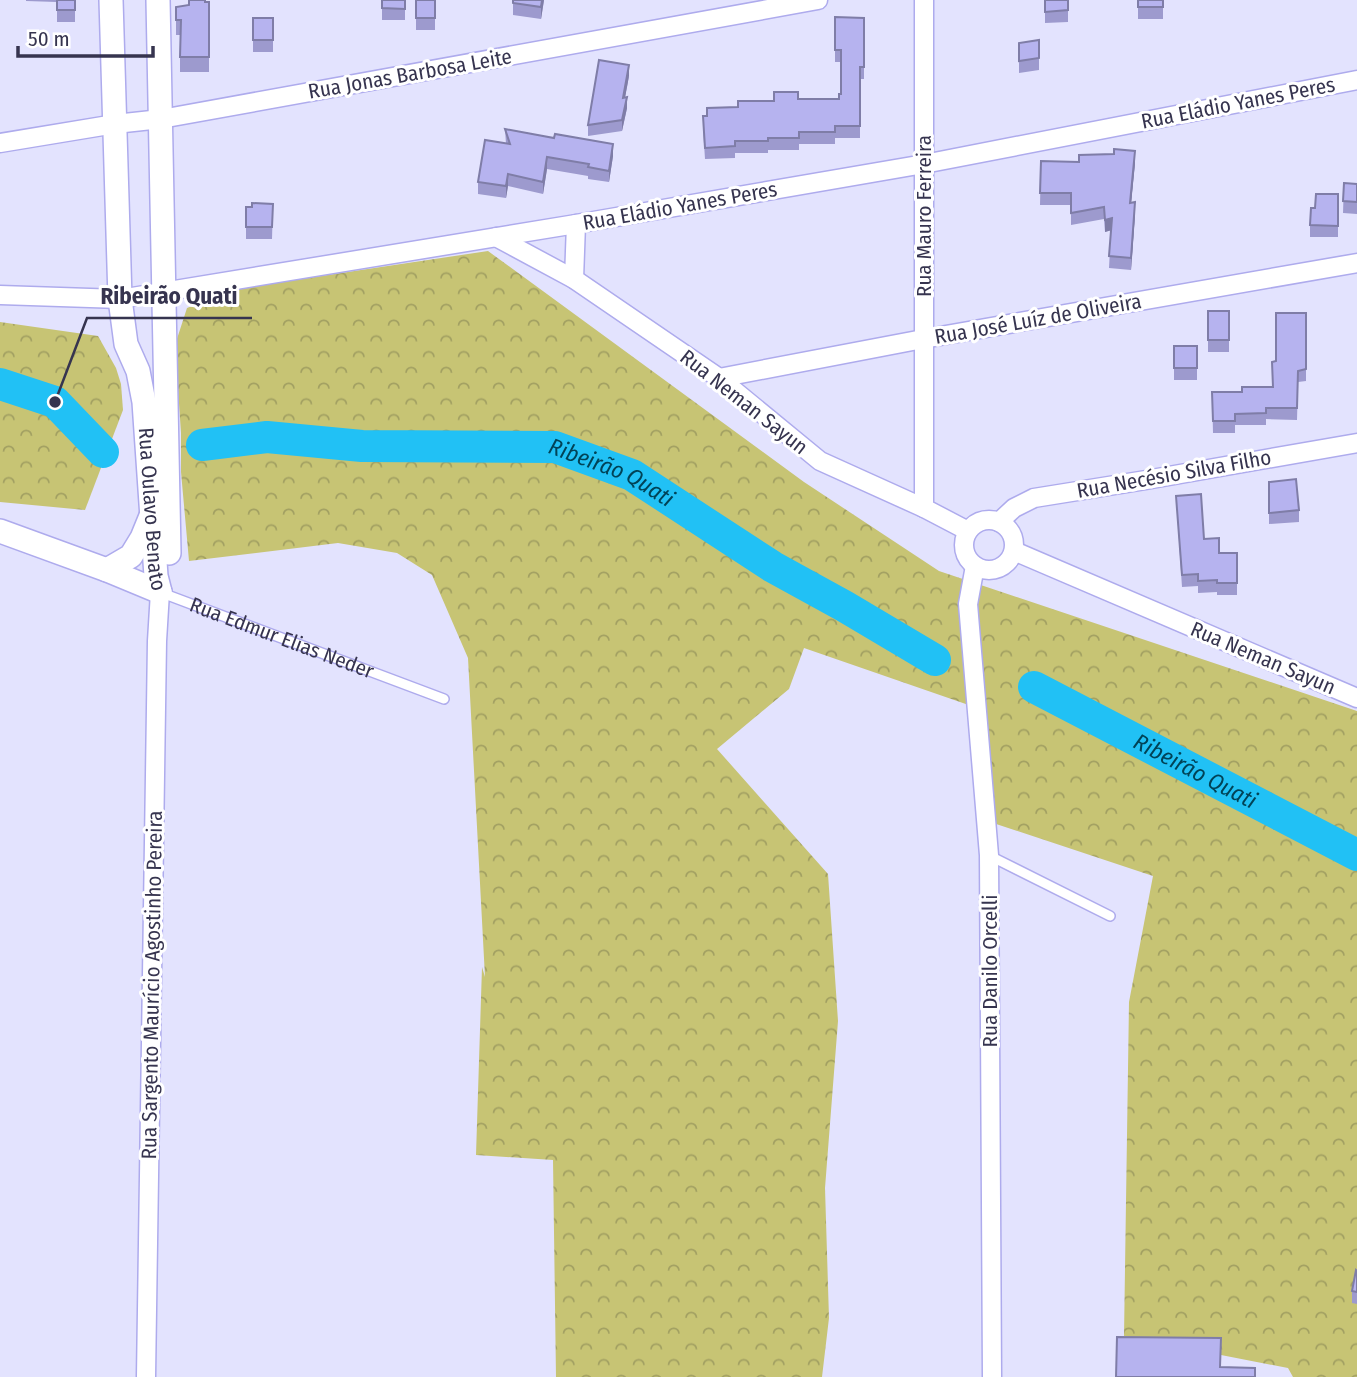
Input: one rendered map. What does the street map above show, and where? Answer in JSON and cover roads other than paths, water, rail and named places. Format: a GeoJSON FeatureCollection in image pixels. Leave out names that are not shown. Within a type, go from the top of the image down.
{"type":"FeatureCollection","features":[{"type":"Feature","properties":{"kind":"street","name":"Rua Oulavo Benato"},"geometry":{"type":"LineString","coordinates":[[111,0],[120,299],[126,344],[138,370],[144,402],[156,576],[160,592]]}},
{"type":"Feature","properties":{"kind":"street","name":"Rua Oulavo Benato"},"geometry":{"type":"LineString","coordinates":[[158,0],[170,577],[160,592]]}},
{"type":"Feature","properties":{"kind":"street","name":"Rua Jonas Barbosa Leite"},"geometry":{"type":"LineString","coordinates":[[0,144],[115,124],[161,119],[818,0]]}},
{"type":"Feature","properties":{"kind":"street","name":"Rua Mauro Ferreira"},"geometry":{"type":"LineString","coordinates":[[923,508],[924,0]]}},
{"type":"Feature","properties":{"kind":"street","name":"Rua Eládio Yanes Peres"},"geometry":{"type":"LineString","coordinates":[[0,295],[120,299],[924,164],[1357,80]]}},
{"type":"Feature","properties":{"kind":"street"},"geometry":{"type":"LineString","coordinates":[[574,279],[576,224]]}},
{"type":"Feature","properties":{"kind":"street","name":"Rua Neman Sayun"},"geometry":{"type":"LineString","coordinates":[[496,237],[574,279],[719,378],[820,461],[923,508]]}},
{"type":"Feature","properties":{"kind":"street","name":"Rua José Luíz de Oliveira"},"geometry":{"type":"LineString","coordinates":[[719,378],[923,339],[1357,263]]}},
{"type":"Feature","properties":{"kind":"street","name":"Rua Necésio Silva Filho"},"geometry":{"type":"LineString","coordinates":[[999,522],[1014,508],[1034,498],[1357,443]]}},
{"type":"Feature","properties":{"kind":"street"},"geometry":{"type":"LineString","coordinates":[[923,508],[968,531]]}},
{"type":"Feature","properties":{"kind":"street"},"geometry":{"type":"LineString","coordinates":[[107,570],[131,556],[152,513]]}},
{"type":"Feature","properties":{"kind":"street"},"geometry":{"type":"LineString","coordinates":[[980,522],[999,522],[1012,536],[1014,551],[1011,558],[999,569],[975,566],[965,554],[968,531],[980,522]]}},
{"type":"Feature","properties":{"kind":"street","name":"Rua Edmur Elias Neder"},"geometry":{"type":"LineString","coordinates":[[0,531],[160,592]]}},
{"type":"Feature","properties":{"kind":"street","name":"Rua Neman Sayun"},"geometry":{"type":"LineString","coordinates":[[1014,551],[1357,698]]}},
{"type":"Feature","properties":{"kind":"street","name":"Rua Danilo Orcelli"},"geometry":{"type":"LineString","coordinates":[[975,566],[968,604],[989,855],[992,1377]]}},
{"type":"Feature","properties":{"kind":"street","name":"Rua Sargento Maurício Agostinho Pereira"},"geometry":{"type":"LineString","coordinates":[[146,1377],[160,592]]}},
{"type":"Feature","properties":{"kind":"lane","name":"Rua Edmur Elias Neder"},"geometry":{"type":"LineString","coordinates":[[160,592],[444,699]]}},
{"type":"Feature","properties":{"kind":"lane"},"geometry":{"type":"LineString","coordinates":[[989,855],[1111,916]]}},
{"type":"Feature","properties":{"kind":"waterway","name":"Ribeirão Quati"},"geometry":{"type":"LineString","coordinates":[[0,384],[55,402],[103,452]]}},
{"type":"Feature","properties":{"kind":"waterway","name":"Ribeirão Quati"},"geometry":{"type":"LineString","coordinates":[[202,445],[267,437],[362,446],[555,447],[632,475],[773,567],[935,660]]}},
{"type":"Feature","properties":{"kind":"waterway","name":"Ribeirão Quati"},"geometry":{"type":"LineString","coordinates":[[1034,687],[1357,855]]}},
{"type":"Feature","properties":{"kind":"place","name":"Ribeirão Quati"},"geometry":{"type":"Point","coordinates":[55,402]}}]}
